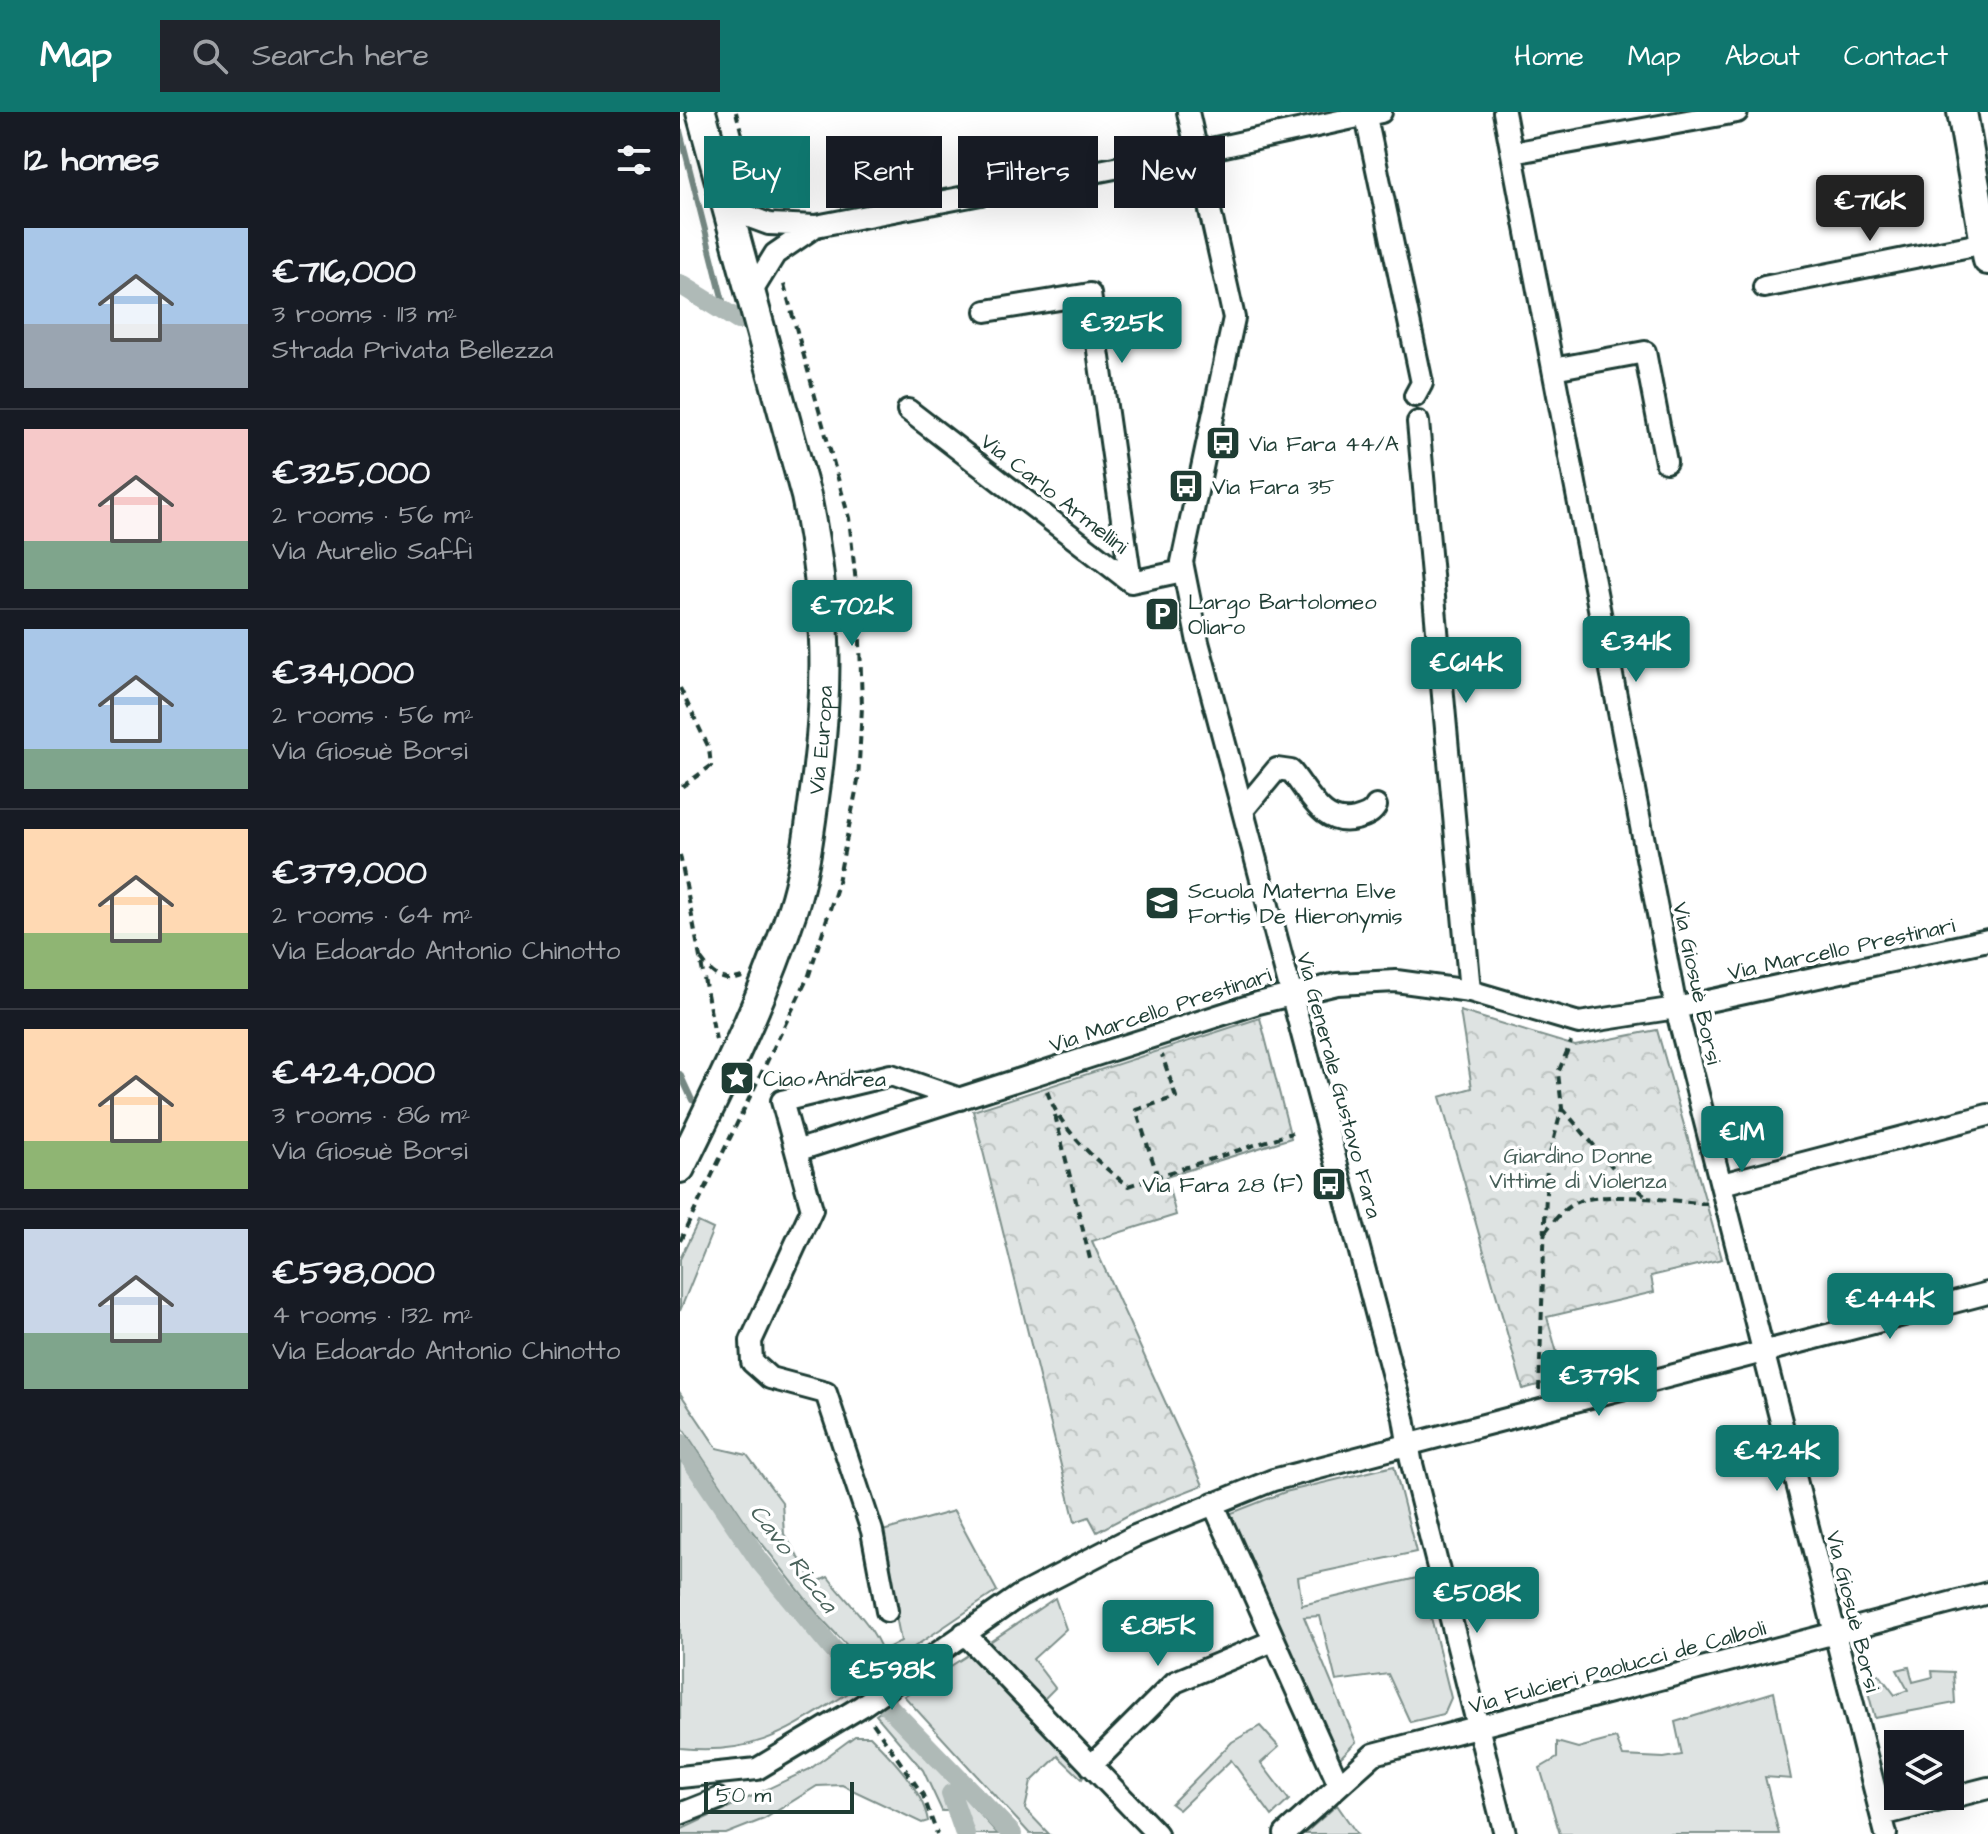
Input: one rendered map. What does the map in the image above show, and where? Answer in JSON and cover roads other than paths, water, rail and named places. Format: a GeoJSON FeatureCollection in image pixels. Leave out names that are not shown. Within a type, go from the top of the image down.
{"type":"FeatureCollection","features":[{"type":"Feature","properties":{"kind":"main road","name":"Via Europa"},"geometry":{"type":"LineString","coordinates":[[680,1168],[724,1078],[792,910],[810,829],[823,736],[827,659],[818,556],[806,496],[701,112]]}},
{"type":"Feature","properties":{"kind":"main road"},"geometry":{"type":"LineString","coordinates":[[1962,112],[1986,251]]}},
{"type":"Feature","properties":{"kind":"street","name":"Via Generale Gustavo Fara"},"geometry":{"type":"LineString","coordinates":[[1188,112],[1193,136]]}},
{"type":"Feature","properties":{"kind":"street","name":"Via Giosuè Borsi"},"geometry":{"type":"LineString","coordinates":[[1504,112],[1676,1008],[1884,1825]]}},
{"type":"Feature","properties":{"kind":"street"},"geometry":{"type":"LineString","coordinates":[[1512,153],[1737,112]]}},
{"type":"Feature","properties":{"kind":"street"},"geometry":{"type":"LineString","coordinates":[[1225,146],[1370,113],[1422,383],[1415,396]]}},
{"type":"Feature","properties":{"kind":"street"},"geometry":{"type":"LineString","coordinates":[[728,209],[769,224],[816,226],[1114,168]]}},
{"type":"Feature","properties":{"kind":"street","name":"Via Generale Gustavo Fara"},"geometry":{"type":"LineString","coordinates":[[1209,208],[1234,318],[1183,571],[1505,1834]]}},
{"type":"Feature","properties":{"kind":"street"},"geometry":{"type":"LineString","coordinates":[[751,293],[775,254],[816,226]]}},
{"type":"Feature","properties":{"kind":"street"},"geometry":{"type":"LineString","coordinates":[[1764,287],[1986,251]]}},
{"type":"Feature","properties":{"kind":"street"},"geometry":{"type":"LineString","coordinates":[[986,311],[1090,294],[1131,582]]}},
{"type":"Feature","properties":{"kind":"street"},"geometry":{"type":"LineString","coordinates":[[1553,369],[1645,352],[1666,462]]}},
{"type":"Feature","properties":{"kind":"street","name":"Via Carlo Armellini"},"geometry":{"type":"LineString","coordinates":[[908,410],[1131,582],[1183,571]]}},
{"type":"Feature","properties":{"kind":"street"},"geometry":{"type":"LineString","coordinates":[[1418,422],[1470,991]]}},
{"type":"Feature","properties":{"kind":"street"},"geometry":{"type":"LineString","coordinates":[[1243,810],[1277,769],[1284,768],[1291,771],[1329,819],[1341,822],[1359,818],[1373,812],[1376,806]]}},
{"type":"Feature","properties":{"kind":"street","name":"Via Marcello Prestinari"},"geometry":{"type":"LineString","coordinates":[[796,1151],[1291,993],[1337,984],[1396,981],[1470,991],[1579,1023],[1676,1008],[1988,940]]}},
{"type":"Feature","properties":{"kind":"street"},"geometry":{"type":"LineString","coordinates":[[887,1611],[872,1531],[826,1393],[770,1378],[752,1362],[751,1341],[812,1209],[782,1101],[891,1075],[960,1099]]}},
{"type":"Feature","properties":{"kind":"street"},"geometry":{"type":"LineString","coordinates":[[1722,1184],[1988,1115]]}},
{"type":"Feature","properties":{"kind":"street"},"geometry":{"type":"LineString","coordinates":[[680,1777],[757,1769],[862,1706],[1019,1596],[1079,1563],[1213,1503],[1273,1480],[1988,1293]]}},
{"type":"Feature","properties":{"kind":"street"},"geometry":{"type":"LineString","coordinates":[[1213,1503],[1339,1785]]}},
{"type":"Feature","properties":{"kind":"street","name":"Via Fulcieri Paolucci de Calboli"},"geometry":{"type":"LineString","coordinates":[[1285,1834],[1374,1754],[1988,1593]]}},
{"type":"Feature","properties":{"kind":"street"},"geometry":{"type":"LineString","coordinates":[[964,1633],[1157,1834]]}},
{"type":"Feature","properties":{"kind":"street"},"geometry":{"type":"LineString","coordinates":[[1091,1766],[1175,1682],[1273,1641]]}},
{"type":"Feature","properties":{"kind":"street"},"geometry":{"type":"LineString","coordinates":[[1884,1825],[1988,1788]]}},
{"type":"Feature","properties":{"kind":"street"},"geometry":{"type":"LineString","coordinates":[[680,1814],[718,1799]]}},
{"type":"Feature","properties":{"kind":"waterway"},"geometry":{"type":"LineString","coordinates":[[680,131],[726,313]]}},
{"type":"Feature","properties":{"kind":"waterway"},"geometry":{"type":"LineString","coordinates":[[680,284],[738,320]]}},
{"type":"Feature","properties":{"kind":"waterway"},"geometry":{"type":"LineString","coordinates":[[680,1074],[692,1100]]}},
{"type":"Feature","properties":{"kind":"waterway","name":"Cavo Ricca"},"geometry":{"type":"LineString","coordinates":[[680,1443],[759,1560],[832,1648],[1012,1834]]}},
{"type":"Feature","properties":{"kind":"waterway"},"geometry":{"type":"LineString","coordinates":[[951,1794],[965,1834]]}},
{"type":"Feature","properties":{"kind":"place","name":"Via Fara 44/A"},"geometry":{"type":"Point","coordinates":[1223,443]}},
{"type":"Feature","properties":{"kind":"place","name":"Via Fara 35"},"geometry":{"type":"Point","coordinates":[1186,486]}},
{"type":"Feature","properties":{"kind":"place","name":"Largo Bartolomeo Oliaro"},"geometry":{"type":"Point","coordinates":[1162,614]}},
{"type":"Feature","properties":{"kind":"place","name":"Scuola Materna Elve Fortis De Hieronymis"},"geometry":{"type":"Point","coordinates":[1162,903]}},
{"type":"Feature","properties":{"kind":"place","name":"Ciao Andrea"},"geometry":{"type":"Point","coordinates":[737,1078]}},
{"type":"Feature","properties":{"kind":"place","name":"Via Fara 28 (F)"},"geometry":{"type":"Point","coordinates":[1329,1184]}},
{"type":"Feature","properties":{"kind":"park label","name":"Giardino Donne Vittime di Violenza"},"geometry":{"type":"Point","coordinates":[1578,1168]}}]}
